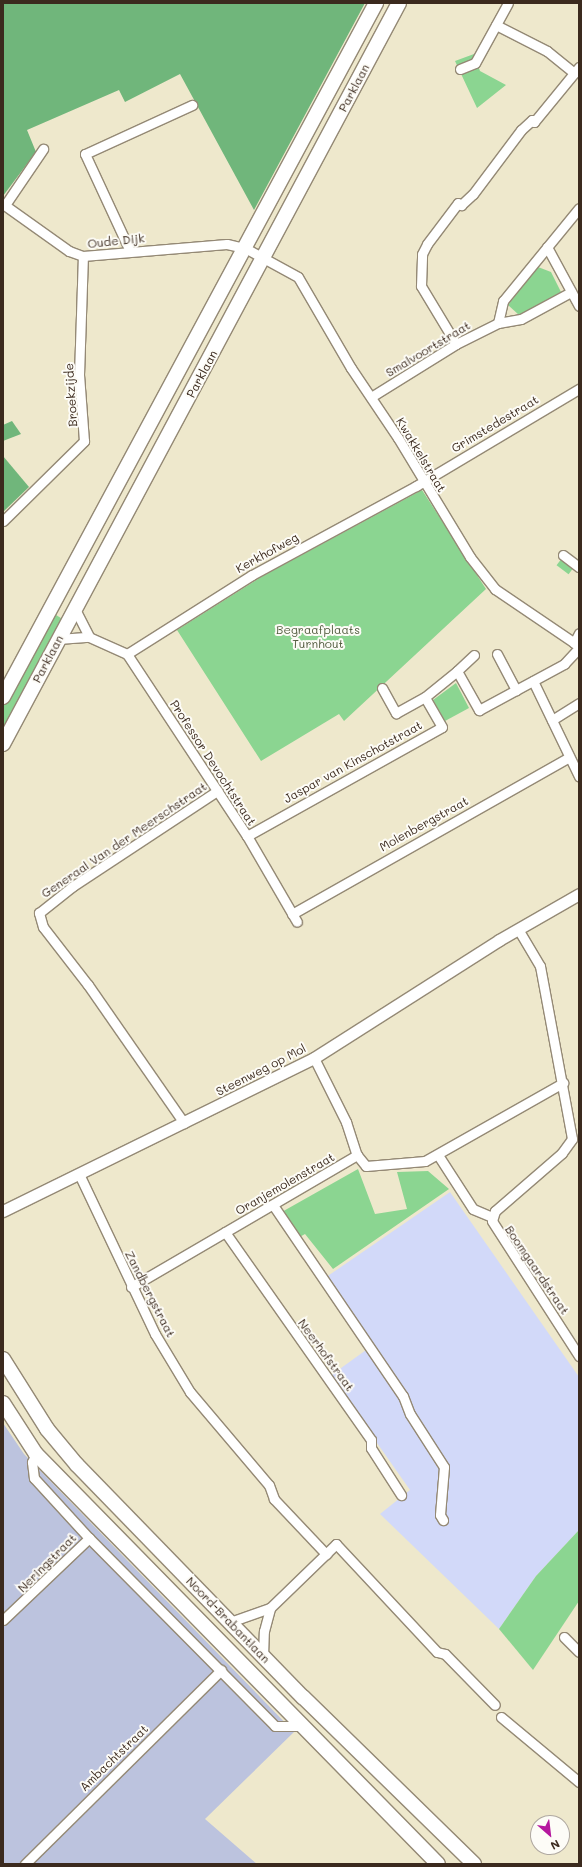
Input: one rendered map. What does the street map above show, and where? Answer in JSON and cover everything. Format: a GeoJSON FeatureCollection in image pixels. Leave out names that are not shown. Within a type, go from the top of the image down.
{"type":"FeatureCollection","features":[{"type":"Feature","properties":{"kind":"main road","name":"Parklaan"},"geometry":{"type":"LineString","coordinates":[[3,696],[376,3]]}},
{"type":"Feature","properties":{"kind":"main road","name":"Parklaan"},"geometry":{"type":"LineString","coordinates":[[3,744],[399,3]]}},
{"type":"Feature","properties":{"kind":"main road","name":"Noord-Brabantlaan"},"geometry":{"type":"LineString","coordinates":[[3,1359],[47,1429],[77,1464],[318,1712],[474,1864]]}},
{"type":"Feature","properties":{"kind":"main road","name":"Noord-Brabantlaan"},"geometry":{"type":"LineString","coordinates":[[3,1403],[36,1454],[438,1864]]}},
{"type":"Feature","properties":{"kind":"main road"},"geometry":{"type":"LineString","coordinates":[[302,1726],[318,1712]]}},
{"type":"Feature","properties":{"kind":"street"},"geometry":{"type":"LineString","coordinates":[[460,69],[475,63],[508,3]]}},
{"type":"Feature","properties":{"kind":"street"},"geometry":{"type":"LineString","coordinates":[[456,344],[421,286],[422,254],[433,235],[458,203],[462,205],[473,194],[498,158],[521,130],[532,120],[534,122],[577,70],[547,51],[496,25]]}},
{"type":"Feature","properties":{"kind":"street"},"geometry":{"type":"LineString","coordinates":[[130,252],[85,154],[192,105]]}},
{"type":"Feature","properties":{"kind":"street","name":"Oude Dijk"},"geometry":{"type":"LineString","coordinates":[[43,149],[4,205],[69,251],[83,256],[213,243],[244,248],[264,258]]}},
{"type":"Feature","properties":{"kind":"street"},"geometry":{"type":"LineString","coordinates":[[498,322],[503,301],[579,208]]}},
{"type":"Feature","properties":{"kind":"street"},"geometry":{"type":"LineString","coordinates":[[547,247],[579,306]]}},
{"type":"Feature","properties":{"kind":"street","name":"Broekzijde"},"geometry":{"type":"LineString","coordinates":[[3,520],[84,441],[80,375],[83,256]]}},
{"type":"Feature","properties":{"kind":"street","name":"Kwakkelstraat"},"geometry":{"type":"LineString","coordinates":[[264,258],[293,273],[306,286],[350,368],[371,397],[470,557],[495,589],[577,646]]}},
{"type":"Feature","properties":{"kind":"street","name":"Smalvoortstraat"},"geometry":{"type":"LineString","coordinates":[[371,397],[456,344],[498,322],[521,319],[571,292]]}},
{"type":"Feature","properties":{"kind":"street","name":"Grimstedestraat"},"geometry":{"type":"LineString","coordinates":[[424,481],[579,389]]}},
{"type":"Feature","properties":{"kind":"street","name":"Kerkhofweg"},"geometry":{"type":"LineString","coordinates":[[127,654],[252,575],[424,481]]}},
{"type":"Feature","properties":{"kind":"street"},"geometry":{"type":"LineString","coordinates":[[563,555],[579,568]]}},
{"type":"Feature","properties":{"kind":"street"},"geometry":{"type":"LineString","coordinates":[[75,609],[89,637]]}},
{"type":"Feature","properties":{"kind":"street"},"geometry":{"type":"LineString","coordinates":[[457,671],[479,710],[564,664],[577,646],[579,633]]}},
{"type":"Feature","properties":{"kind":"street"},"geometry":{"type":"LineString","coordinates":[[58,639],[89,637],[127,654]]}},
{"type":"Feature","properties":{"kind":"street","name":"Professor Devochtstraat"},"geometry":{"type":"LineString","coordinates":[[127,654],[246,836],[297,922]]}},
{"type":"Feature","properties":{"kind":"street"},"geometry":{"type":"LineString","coordinates":[[497,654],[518,689]]}},
{"type":"Feature","properties":{"kind":"street","name":"Jaspar van Kinschotstraat"},"geometry":{"type":"LineString","coordinates":[[382,688],[396,713],[424,697],[457,671],[474,655]]}},
{"type":"Feature","properties":{"kind":"street"},"geometry":{"type":"LineString","coordinates":[[533,681],[579,776]]}},
{"type":"Feature","properties":{"kind":"street","name":"Jaspar van Kinschotstraat"},"geometry":{"type":"LineString","coordinates":[[246,836],[442,727],[424,697]]}},
{"type":"Feature","properties":{"kind":"street"},"geometry":{"type":"LineString","coordinates":[[552,720],[579,703]]}},
{"type":"Feature","properties":{"kind":"street","name":"Molenbergstraat"},"geometry":{"type":"LineString","coordinates":[[292,914],[570,757]]}},
{"type":"Feature","properties":{"kind":"street","name":"Generaal Van der Meerschstraat"},"geometry":{"type":"LineString","coordinates":[[184,1123],[88,985],[43,927],[39,913],[73,886],[217,791]]}},
{"type":"Feature","properties":{"kind":"street","name":"Steenweg op Mol"},"geometry":{"type":"LineString","coordinates":[[3,1211],[314,1058],[518,929],[579,894]]}},
{"type":"Feature","properties":{"kind":"street","name":"Boomgaardstraat"},"geometry":{"type":"LineString","coordinates":[[492,1217],[568,1147],[572,1126],[540,966],[518,929]]}},
{"type":"Feature","properties":{"kind":"street"},"geometry":{"type":"LineString","coordinates":[[314,1058],[346,1122],[357,1155],[366,1166],[425,1162],[564,1083]]}},
{"type":"Feature","properties":{"kind":"street","name":"Oranjemolenstraat"},"geometry":{"type":"LineString","coordinates":[[132,1287],[357,1155]]}},
{"type":"Feature","properties":{"kind":"street","name":"Boomgaardstraat"},"geometry":{"type":"LineString","coordinates":[[438,1155],[474,1209],[492,1217]]}},
{"type":"Feature","properties":{"kind":"street","name":"Zandbergstraat"},"geometry":{"type":"LineString","coordinates":[[79,1174],[132,1287],[180,1376],[210,1418],[269,1485],[274,1499],[326,1554]]}},
{"type":"Feature","properties":{"kind":"street"},"geometry":{"type":"LineString","coordinates":[[272,1205],[403,1396],[410,1414],[444,1467],[440,1515],[443,1520]]}},
{"type":"Feature","properties":{"kind":"street","name":"Boomgaardstraat"},"geometry":{"type":"LineString","coordinates":[[492,1217],[494,1229],[579,1356]]}},
{"type":"Feature","properties":{"kind":"street","name":"Neerhofstraat"},"geometry":{"type":"LineString","coordinates":[[225,1232],[371,1440],[371,1448],[401,1495]]}},
{"type":"Feature","properties":{"kind":"street"},"geometry":{"type":"LineString","coordinates":[[36,1454],[32,1462],[34,1478],[89,1538],[275,1726],[302,1726]]}},
{"type":"Feature","properties":{"kind":"street","name":"Neringstraat"},"geometry":{"type":"LineString","coordinates":[[3,1620],[89,1538]]}},
{"type":"Feature","properties":{"kind":"street"},"geometry":{"type":"LineString","coordinates":[[230,1622],[270,1608],[336,1544],[437,1652],[445,1654],[495,1705]]}},
{"type":"Feature","properties":{"kind":"street"},"geometry":{"type":"LineString","coordinates":[[264,1656],[264,1631],[270,1608]]}},
{"type":"Feature","properties":{"kind":"street"},"geometry":{"type":"LineString","coordinates":[[564,1637],[579,1652]]}},
{"type":"Feature","properties":{"kind":"street","name":"Ambachtstraat"},"geometry":{"type":"LineString","coordinates":[[25,1864],[221,1670]]}},
{"type":"Feature","properties":{"kind":"street"},"geometry":{"type":"LineString","coordinates":[[501,1717],[579,1782]]}},
{"type":"Feature","properties":{"kind":"shaded area"},"geometry":{"type":"Polygon","coordinates":[[[450,1192],[579,1377],[579,1530],[536,1576],[499,1629],[380,1514],[410,1490],[330,1376],[366,1350],[319,1282],[450,1192]]]}},
{"type":"Feature","properties":{"kind":"shaded area"},"geometry":{"type":"Polygon","coordinates":[[[3,1423],[24,1454],[294,1732],[205,1819],[257,1864],[3,1864],[3,1423]]]}},
{"type":"Feature","properties":{"kind":"green space"},"geometry":{"type":"Polygon","coordinates":[[[3,3],[365,3],[254,210],[180,74],[125,102],[119,90],[27,130],[36,152],[3,196],[3,3]]]}},
{"type":"Feature","properties":{"kind":"green space"},"geometry":{"type":"Polygon","coordinates":[[[474,54],[480,71],[506,85],[477,108],[455,61],[474,54]]]}},
{"type":"Feature","properties":{"kind":"green space"},"geometry":{"type":"Polygon","coordinates":[[[538,267],[551,272],[561,292],[519,315],[508,305],[538,267]]]}},
{"type":"Feature","properties":{"kind":"green space"},"geometry":{"type":"Polygon","coordinates":[[[12,421],[21,434],[3,441],[3,425],[12,421]]]}},
{"type":"Feature","properties":{"kind":"green space"},"geometry":{"type":"Polygon","coordinates":[[[3,456],[29,487],[3,512],[3,456]]]}},
{"type":"Feature","properties":{"kind":"green space","name":"Begraafplaats Turnhout"},"geometry":{"type":"Polygon","coordinates":[[[422,490],[486,589],[344,721],[339,714],[261,761],[177,630],[261,577],[422,490]]]}},
{"type":"Feature","properties":{"kind":"green space"},"geometry":{"type":"Polygon","coordinates":[[[562,558],[574,567],[569,574],[557,565],[562,558]]]}},
{"type":"Feature","properties":{"kind":"green space"},"geometry":{"type":"Polygon","coordinates":[[[53,613],[64,620],[3,733],[3,707],[53,613]]]}},
{"type":"Feature","properties":{"kind":"green space"},"geometry":{"type":"Polygon","coordinates":[[[456,683],[469,708],[445,721],[433,700],[456,683]]]}},
{"type":"Feature","properties":{"kind":"green space"},"geometry":{"type":"Polygon","coordinates":[[[358,1169],[375,1214],[407,1209],[397,1172],[428,1171],[449,1189],[333,1269],[305,1234],[296,1239],[280,1213],[358,1169]]]}},
{"type":"Feature","properties":{"kind":"green space"},"geometry":{"type":"Polygon","coordinates":[[[579,1530],[579,1601],[533,1670],[499,1629],[536,1576],[579,1530]]]}}]}
